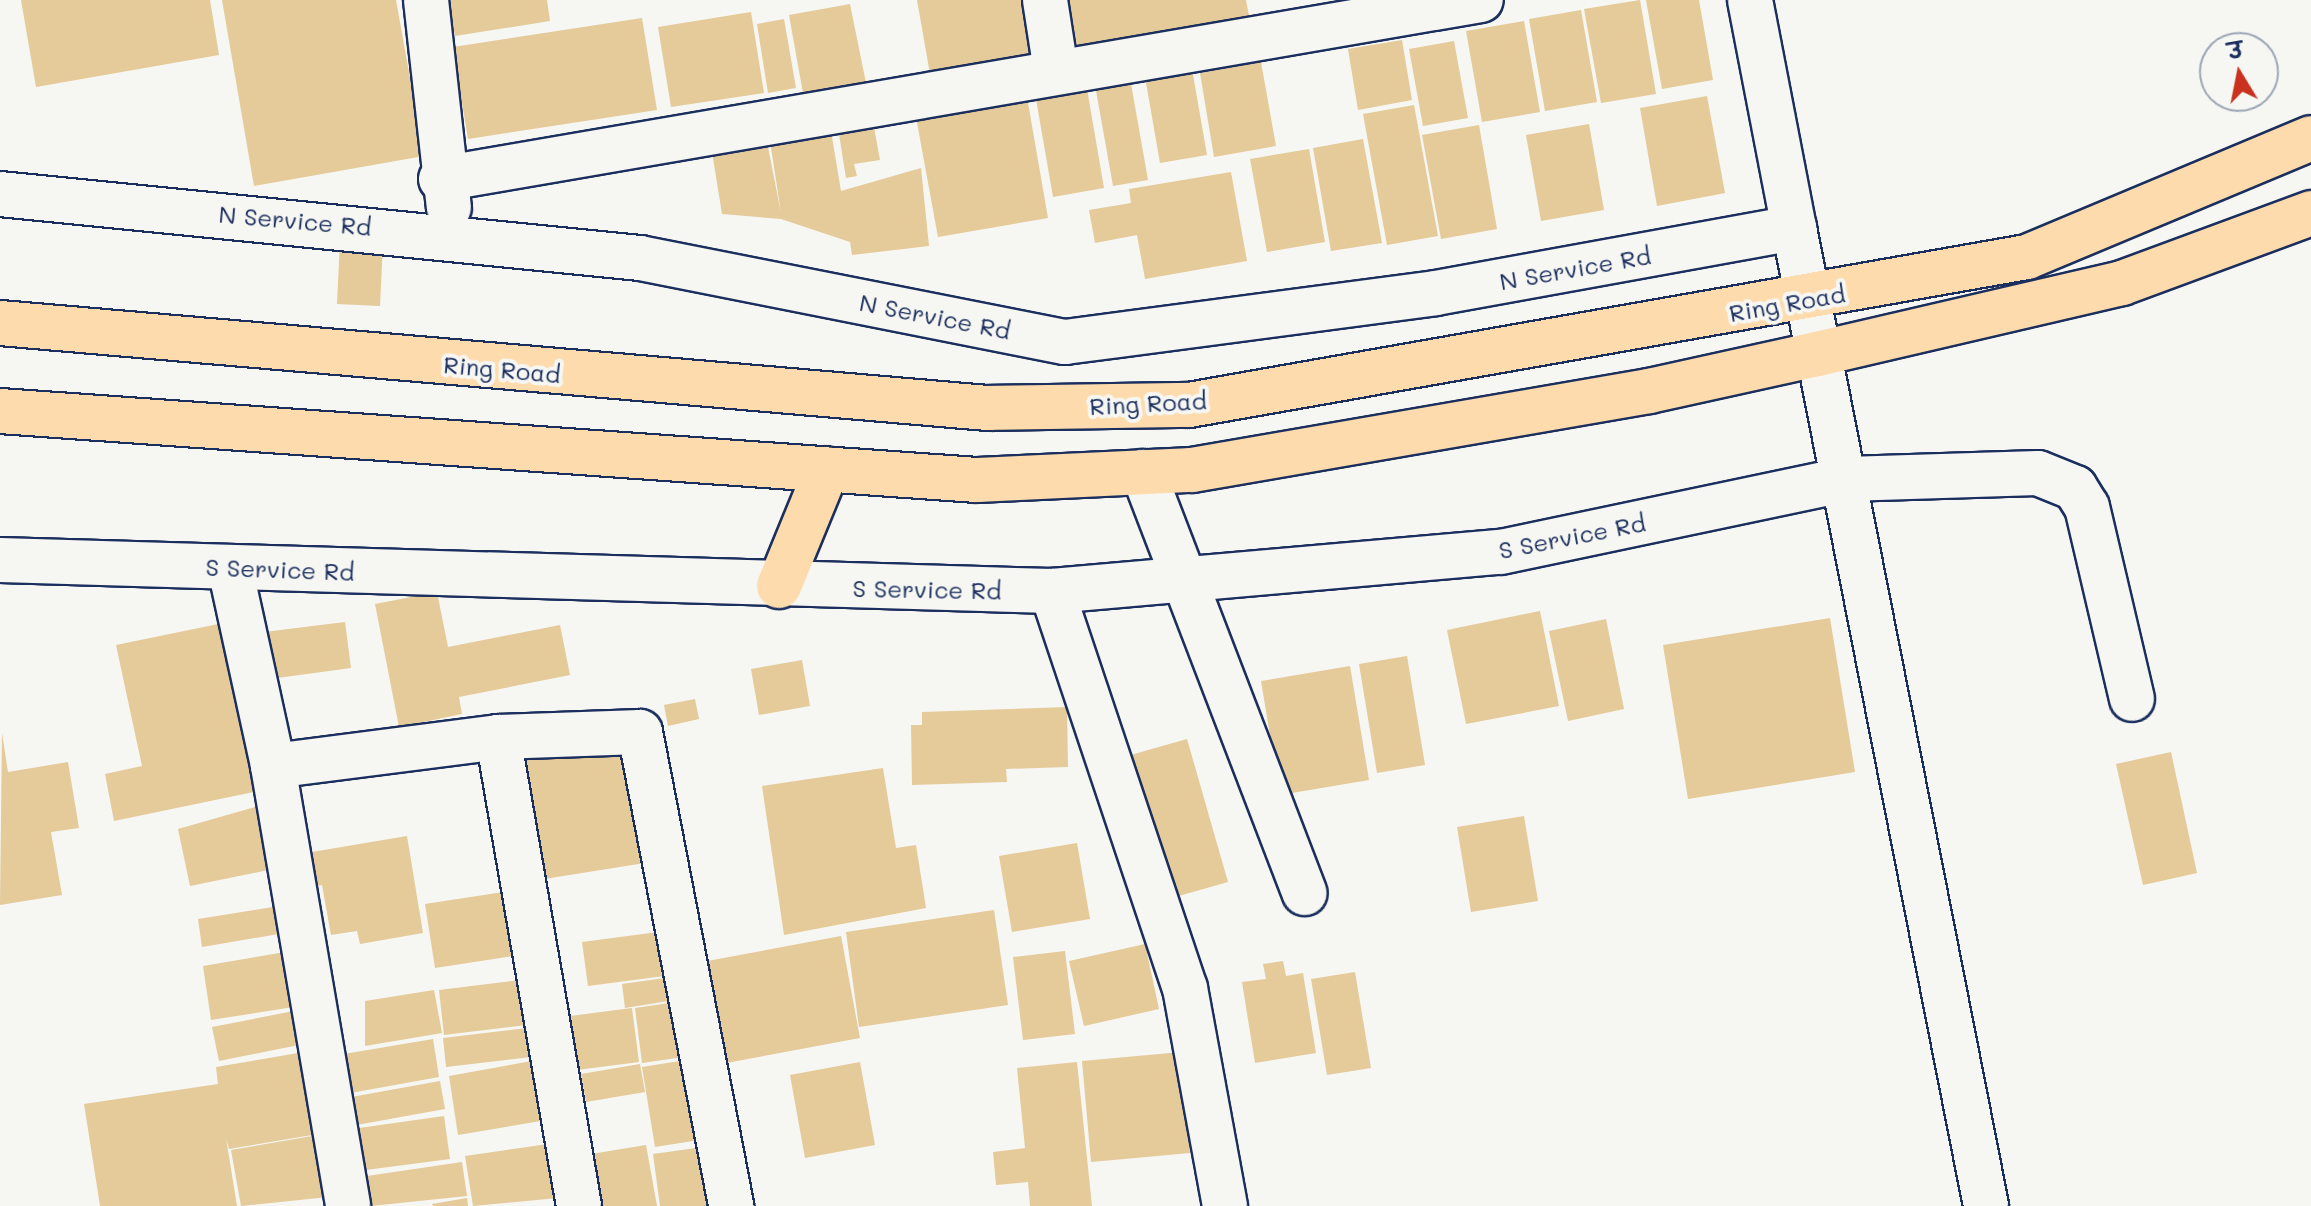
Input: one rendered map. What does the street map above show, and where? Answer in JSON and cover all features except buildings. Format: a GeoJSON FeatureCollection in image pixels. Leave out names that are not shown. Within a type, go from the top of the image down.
{"type":"FeatureCollection","features":[{"type":"Feature","properties":{"kind":"highway","name":"Ring Road"},"geometry":{"type":"LineString","coordinates":[[0,323],[956,406],[1189,405],[1811,300],[2027,257],[2311,138]]}},
{"type":"Feature","properties":{"kind":"highway"},"geometry":{"type":"LineString","coordinates":[[0,411],[978,480],[1143,472],[1633,394],[1817,354],[2122,283],[2311,213]]}},
{"type":"Feature","properties":{"kind":"highway"},"geometry":{"type":"LineString","coordinates":[[779,586],[827,469]]}},
{"type":"Feature","properties":{"kind":"street"},"geometry":{"type":"LineString","coordinates":[[426,0],[441,179],[457,235]]}},
{"type":"Feature","properties":{"kind":"street"},"geometry":{"type":"LineString","coordinates":[[1045,0],[1056,71]]}},
{"type":"Feature","properties":{"kind":"street"},"geometry":{"type":"LineString","coordinates":[[441,179],[1056,71],[1290,14],[1481,0]]}},
{"type":"Feature","properties":{"kind":"street"},"geometry":{"type":"LineString","coordinates":[[1750,0],[1986,1206]]}},
{"type":"Feature","properties":{"kind":"street","name":"N Service Rd"},"geometry":{"type":"LineString","coordinates":[[0,194],[457,235],[640,258],[1065,342],[1436,293],[1794,228]]}},
{"type":"Feature","properties":{"kind":"street"},"geometry":{"type":"LineString","coordinates":[[1143,472],[1189,576],[1305,893]]}},
{"type":"Feature","properties":{"kind":"street","name":"S Service Rd"},"geometry":{"type":"LineString","coordinates":[[0,560],[779,586],[1052,591],[1189,576],[1501,552],[1846,479],[2038,473],[2075,488],[2087,507],[2132,699]]}},
{"type":"Feature","properties":{"kind":"street"},"geometry":{"type":"LineString","coordinates":[[230,568],[273,766],[348,1206]]}},
{"type":"Feature","properties":{"kind":"street"},"geometry":{"type":"LineString","coordinates":[[1052,591],[1185,988],[1225,1206]]}},
{"type":"Feature","properties":{"kind":"street"},"geometry":{"type":"LineString","coordinates":[[273,766],[498,737],[624,729],[640,732],[647,744],[731,1206]]}},
{"type":"Feature","properties":{"kind":"street"},"geometry":{"type":"LineString","coordinates":[[498,737],[579,1206]]}}]}
